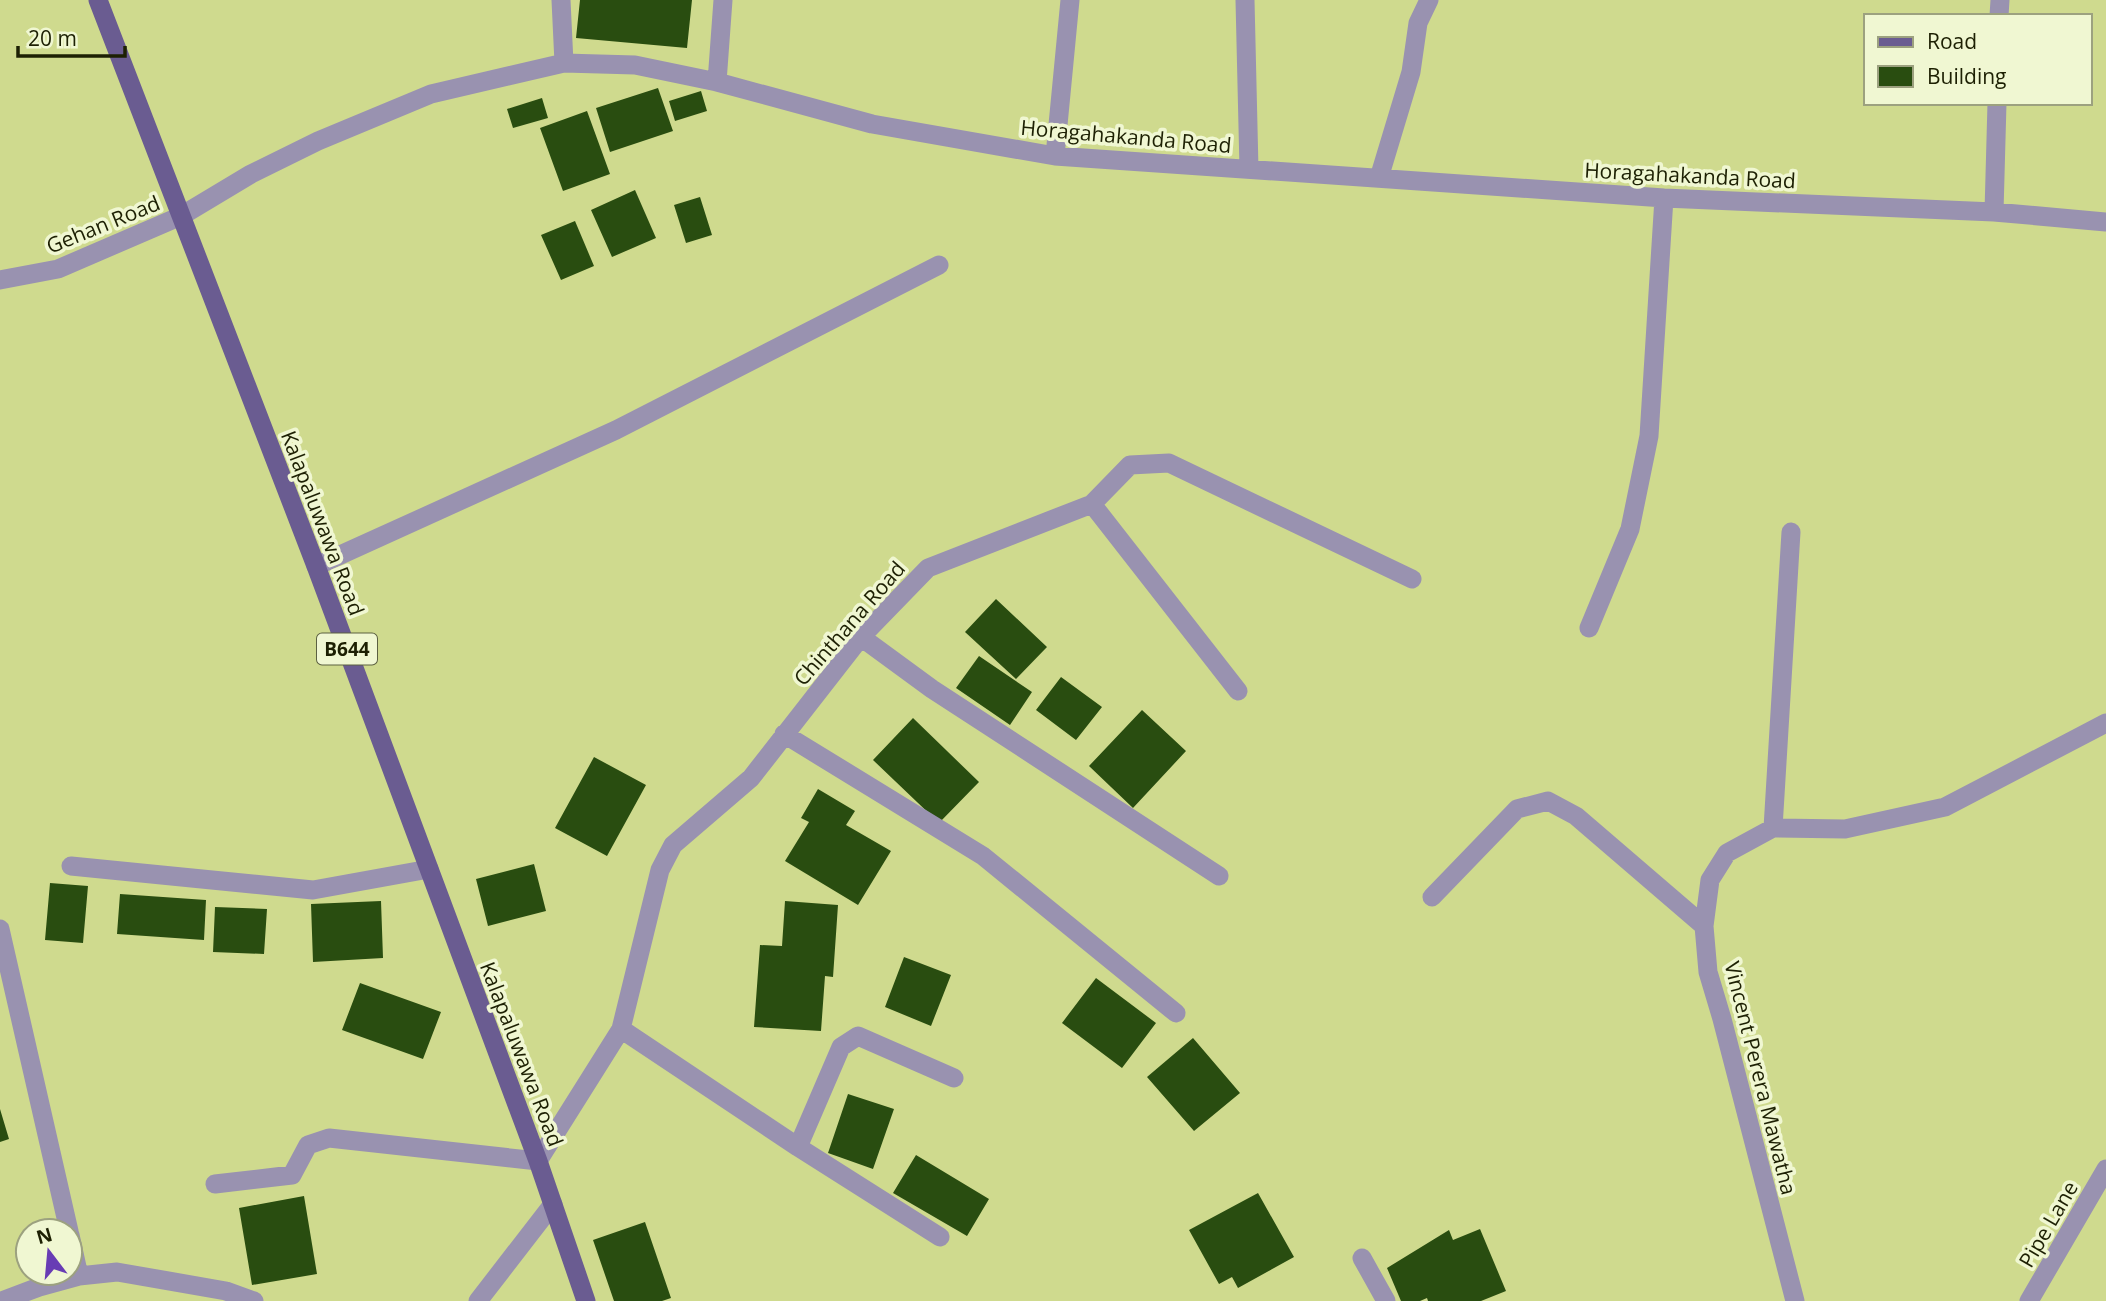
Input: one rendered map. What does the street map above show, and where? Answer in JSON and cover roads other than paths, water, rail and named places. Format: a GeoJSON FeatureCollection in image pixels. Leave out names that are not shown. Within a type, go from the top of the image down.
{"type":"FeatureCollection","features":[{"type":"Feature","properties":{"kind":"main road","name":"Kalapaluwawa Road"},"geometry":{"type":"LineString","coordinates":[[98,0],[316,566],[538,1161],[586,1301]]}},
{"type":"Feature","properties":{"kind":"street"},"geometry":{"type":"LineString","coordinates":[[561,0],[564,63]]}},
{"type":"Feature","properties":{"kind":"street"},"geometry":{"type":"LineString","coordinates":[[717,82],[723,0]]}},
{"type":"Feature","properties":{"kind":"street"},"geometry":{"type":"LineString","coordinates":[[1055,156],[1070,0]]}},
{"type":"Feature","properties":{"kind":"street"},"geometry":{"type":"LineString","coordinates":[[1245,0],[1250,169]]}},
{"type":"Feature","properties":{"kind":"street"},"geometry":{"type":"LineString","coordinates":[[1380,178],[1411,72],[1418,23],[1429,0]]}},
{"type":"Feature","properties":{"kind":"street","name":"Horagahakanda Road"},"geometry":{"type":"LineString","coordinates":[[181,216],[262,168],[318,141],[431,94],[564,63],[635,65],[717,82],[872,124],[1055,156],[1664,198],[1994,212],[2106,222]]}},
{"type":"Feature","properties":{"kind":"street"},"geometry":{"type":"LineString","coordinates":[[1994,212],[1997,105]]}},
{"type":"Feature","properties":{"kind":"street"},"geometry":{"type":"LineString","coordinates":[[1590,628],[1630,529],[1649,436],[1664,198]]}},
{"type":"Feature","properties":{"kind":"street","name":"Gehan Road"},"geometry":{"type":"LineString","coordinates":[[0,280],[58,269],[181,216]]}},
{"type":"Feature","properties":{"kind":"street"},"geometry":{"type":"LineString","coordinates":[[316,566],[616,430],[939,265]]}},
{"type":"Feature","properties":{"kind":"street","name":"Chinthana Road"},"geometry":{"type":"LineString","coordinates":[[538,1161],[621,1029],[660,870],[673,845],[751,778],[861,637],[928,568],[1092,504],[1130,465],[1169,463],[1412,579]]}},
{"type":"Feature","properties":{"kind":"street"},"geometry":{"type":"LineString","coordinates":[[1092,504],[1238,691]]}},
{"type":"Feature","properties":{"kind":"street"},"geometry":{"type":"LineString","coordinates":[[1791,533],[1773,828],[1844,830],[1945,807],[2106,723]]}},
{"type":"Feature","properties":{"kind":"street"},"geometry":{"type":"LineString","coordinates":[[861,637],[932,689],[1219,876]]}},
{"type":"Feature","properties":{"kind":"street"},"geometry":{"type":"LineString","coordinates":[[784,734],[983,856],[1176,1013]]}},
{"type":"Feature","properties":{"kind":"street"},"geometry":{"type":"LineString","coordinates":[[1432,897],[1517,809],[1548,800],[1576,816],[1704,926]]}},
{"type":"Feature","properties":{"kind":"street","name":"Vincent Perera Mawatha"},"geometry":{"type":"LineString","coordinates":[[1773,828],[1727,853],[1710,880],[1704,926],[1708,972],[1726,1031],[1795,1301]]}},
{"type":"Feature","properties":{"kind":"street"},"geometry":{"type":"LineString","coordinates":[[71,866],[313,890],[429,869]]}},
{"type":"Feature","properties":{"kind":"street"},"geometry":{"type":"LineString","coordinates":[[0,929],[65,1217]]}},
{"type":"Feature","properties":{"kind":"street"},"geometry":{"type":"LineString","coordinates":[[621,1029],[798,1147],[940,1237]]}},
{"type":"Feature","properties":{"kind":"street"},"geometry":{"type":"LineString","coordinates":[[798,1147],[841,1047],[859,1036],[954,1078]]}},
{"type":"Feature","properties":{"kind":"street"},"geometry":{"type":"LineString","coordinates":[[215,1184],[292,1175],[308,1145],[329,1138],[538,1161]]}},
{"type":"Feature","properties":{"kind":"street","name":"Pipe Lane"},"geometry":{"type":"LineString","coordinates":[[2029,1301],[2106,1169]]}},
{"type":"Feature","properties":{"kind":"street"},"geometry":{"type":"LineString","coordinates":[[478,1301],[553,1204]]}},
{"type":"Feature","properties":{"kind":"street"},"geometry":{"type":"LineString","coordinates":[[1362,1258],[1387,1301]]}},
{"type":"Feature","properties":{"kind":"street"},"geometry":{"type":"LineString","coordinates":[[84,1275],[117,1272],[226,1291],[254,1301]]}},
{"type":"Feature","properties":{"kind":"street"},"geometry":{"type":"LineString","coordinates":[[2,1301],[39,1287]]}}]}
